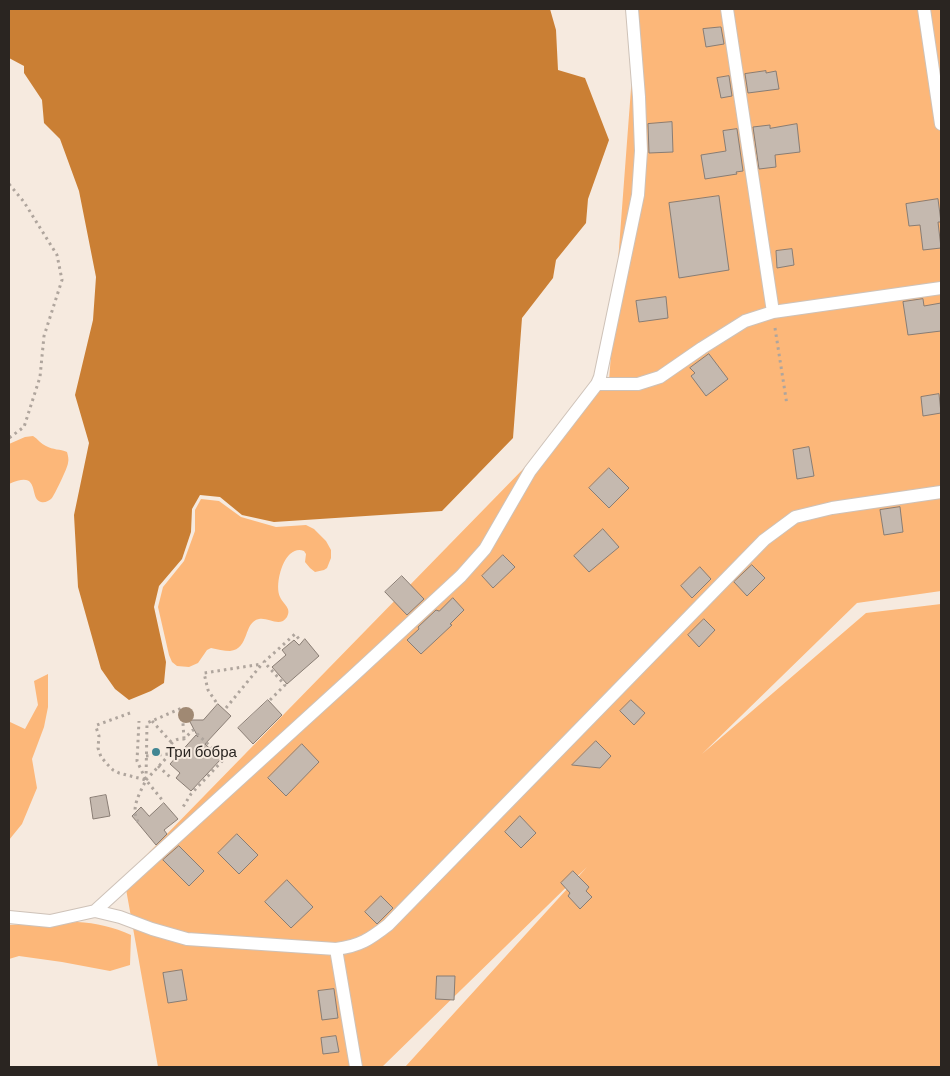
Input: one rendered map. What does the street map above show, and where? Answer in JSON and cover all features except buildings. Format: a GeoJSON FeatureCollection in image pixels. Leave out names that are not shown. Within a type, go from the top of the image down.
{"type":"FeatureCollection","features":[{"type":"Feature","properties":{"kind":"lane"},"geometry":{"type":"LineString","coordinates":[[95,911],[461,576],[485,549],[530,471],[597,384],[604,361],[638,194],[640,151],[632,9]]}},
{"type":"Feature","properties":{"kind":"lane"},"geometry":{"type":"LineString","coordinates":[[727,9],[773,312]]}},
{"type":"Feature","properties":{"kind":"lane"},"geometry":{"type":"LineString","coordinates":[[924,9],[941,124]]}},
{"type":"Feature","properties":{"kind":"lane"},"geometry":{"type":"LineString","coordinates":[[597,384],[638,384],[660,377],[745,321],[773,312],[941,288]]}},
{"type":"Feature","properties":{"kind":"lane"},"geometry":{"type":"LineString","coordinates":[[9,917],[50,921],[95,911],[120,917],[187,939],[336,949],[351,947],[370,939],[388,925],[764,540],[794,517],[832,508],[941,492]]}},
{"type":"Feature","properties":{"kind":"lane"},"geometry":{"type":"LineString","coordinates":[[336,949],[356,1067]]}},
{"type":"Feature","properties":{"kind":"path"},"geometry":{"type":"LineString","coordinates":[[9,184],[24,202],[57,255],[62,280],[44,336],[40,377],[24,428],[9,438]]}},
{"type":"Feature","properties":{"kind":"path"},"geometry":{"type":"LineString","coordinates":[[773,312],[787,405]]}},
{"type":"Feature","properties":{"kind":"path"},"geometry":{"type":"LineString","coordinates":[[226,708],[263,663],[295,634],[299,640]]}},
{"type":"Feature","properties":{"kind":"path"},"geometry":{"type":"LineString","coordinates":[[263,663],[285,685],[270,700]]}},
{"type":"Feature","properties":{"kind":"path"},"geometry":{"type":"LineString","coordinates":[[216,702],[208,690],[204,673],[263,663]]}},
{"type":"Feature","properties":{"kind":"path"},"geometry":{"type":"LineString","coordinates":[[146,780],[148,723],[182,708],[184,739]]}},
{"type":"Feature","properties":{"kind":"path"},"geometry":{"type":"LineString","coordinates":[[130,713],[97,725],[99,736],[98,748],[101,757],[113,770],[146,780]]}},
{"type":"Feature","properties":{"kind":"path"},"geometry":{"type":"LineString","coordinates":[[139,721],[137,762],[146,780],[163,800]]}},
{"type":"Feature","properties":{"kind":"path"},"geometry":{"type":"LineString","coordinates":[[152,721],[172,742]]}},
{"type":"Feature","properties":{"kind":"path"},"geometry":{"type":"LineString","coordinates":[[170,754],[169,748],[172,742],[184,739],[193,730],[224,759],[190,794],[183,808]]}},
{"type":"Feature","properties":{"kind":"path"},"geometry":{"type":"LineString","coordinates":[[146,756],[170,754]]}},
{"type":"Feature","properties":{"kind":"path"},"geometry":{"type":"LineString","coordinates":[[138,822],[134,814],[146,780],[170,754]]}},
{"type":"Feature","properties":{"kind":"path"},"geometry":{"type":"LineString","coordinates":[[158,766],[170,777]]}},
{"type":"Feature","properties":{"kind":"shaded area"},"geometry":{"type":"Polygon","coordinates":[[[9,9],[550,9],[556,30],[558,70],[585,78],[609,140],[588,199],[586,223],[556,260],[553,278],[522,318],[513,438],[442,511],[274,522],[242,515],[220,497],[200,495],[192,509],[191,532],[182,559],[159,586],[154,607],[166,662],[164,683],[151,691],[129,700],[115,689],[101,669],[78,587],[74,515],[89,443],[75,395],[93,320],[96,277],[79,191],[60,139],[44,123],[42,100],[24,73],[24,66],[9,58],[9,9]]]}},
{"type":"Feature","properties":{"kind":"shaded area"},"geometry":{"type":"Polygon","coordinates":[[[637,9],[941,9],[941,591],[857,603],[702,754],[866,613],[941,604],[941,1067],[405,1067],[587,867],[382,1067],[158,1067],[124,878],[609,381],[637,9]]]}},
{"type":"Feature","properties":{"kind":"shaded area"},"geometry":{"type":"Polygon","coordinates":[[[33,436],[49,447],[67,452],[68,456],[67,466],[58,487],[52,498],[45,502],[37,500],[30,482],[26,480],[19,480],[9,484],[9,444],[25,437],[33,436]]]}},
{"type":"Feature","properties":{"kind":"shaded area"},"geometry":{"type":"Polygon","coordinates":[[[201,499],[219,501],[241,517],[276,527],[306,525],[314,529],[326,541],[331,550],[331,558],[327,568],[315,572],[305,562],[306,554],[304,551],[299,550],[292,553],[284,563],[278,587],[280,597],[288,611],[287,617],[284,620],[281,622],[262,619],[254,621],[241,646],[236,649],[228,651],[211,648],[207,650],[198,663],[189,667],[177,666],[172,662],[169,655],[158,607],[163,587],[184,561],[195,531],[195,510],[201,499]]]}},
{"type":"Feature","properties":{"kind":"shaded area"},"geometry":{"type":"Polygon","coordinates":[[[48,674],[48,707],[44,727],[32,759],[37,788],[22,824],[9,840],[9,723],[25,729],[38,705],[34,681],[48,674]]]}},
{"type":"Feature","properties":{"kind":"shaded area"},"geometry":{"type":"Polygon","coordinates":[[[77,922],[105,926],[131,935],[130,965],[110,971],[19,956],[9,959],[9,925],[77,922]]]}},
{"type":"Feature","properties":{"kind":"place","name":"Три бобра"},"geometry":{"type":"Point","coordinates":[156,752]}}]}
